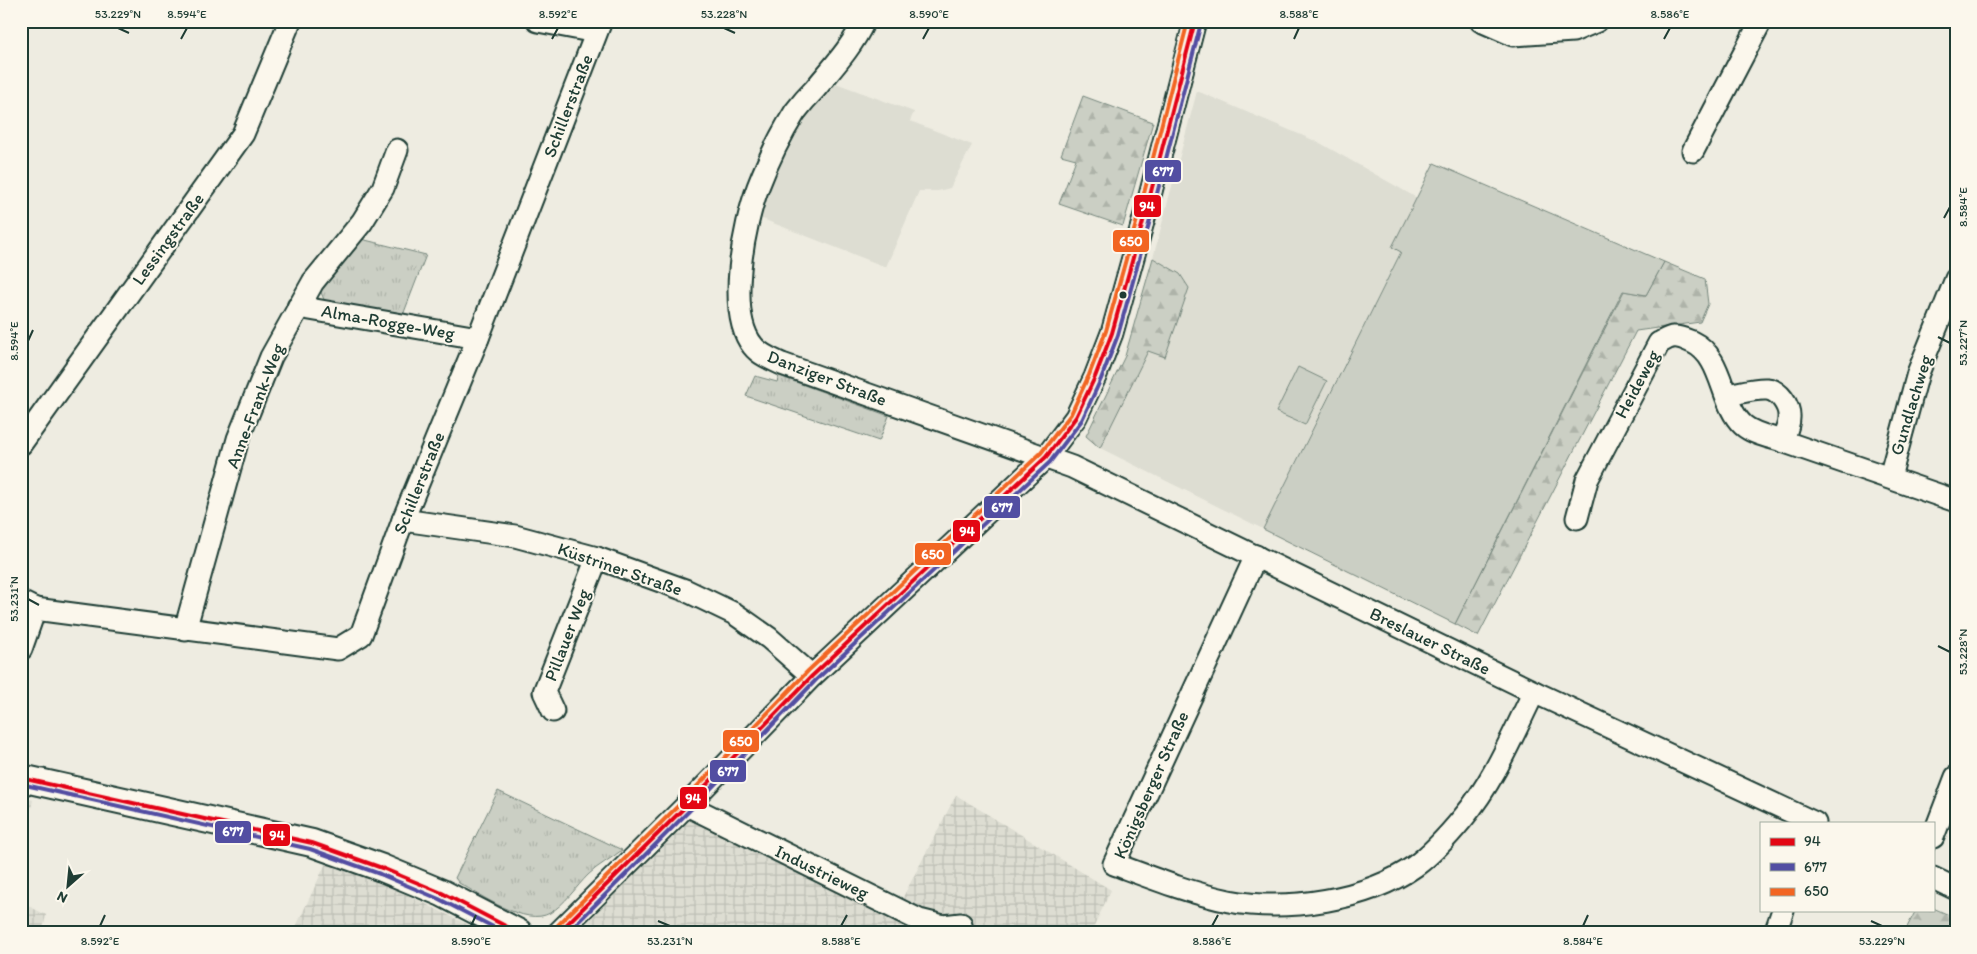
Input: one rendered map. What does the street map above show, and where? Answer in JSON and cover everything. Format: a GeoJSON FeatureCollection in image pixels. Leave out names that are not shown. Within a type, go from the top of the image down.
{"type":"FeatureCollection","features":[{"type":"Feature","properties":{"kind":"main road"},"geometry":{"type":"LineString","coordinates":[[21,778],[312,844],[382,868],[434,890],[519,933]]}},
{"type":"Feature","properties":{"kind":"street","name":"Lessingstraße"},"geometry":{"type":"LineString","coordinates":[[21,444],[243,134],[290,21]]}},
{"type":"Feature","properties":{"kind":"street"},"geometry":{"type":"LineString","coordinates":[[538,21],[598,27]]}},
{"type":"Feature","properties":{"kind":"street","name":"Danziger Straße"},"geometry":{"type":"LineString","coordinates":[[864,21],[857,36],[843,56],[797,110],[776,144],[758,188],[748,222],[739,271],[740,311],[745,333],[754,348],[782,364],[1046,457]]}},
{"type":"Feature","properties":{"kind":"street"},"geometry":{"type":"LineString","coordinates":[[558,933],[687,805],[812,676],[1046,457],[1076,417],[1095,377],[1112,333],[1195,21]]}},
{"type":"Feature","properties":{"kind":"street"},"geometry":{"type":"LineString","coordinates":[[1481,21],[1513,35],[1573,31],[1597,21]]}},
{"type":"Feature","properties":{"kind":"street"},"geometry":{"type":"LineString","coordinates":[[1693,151],[1761,21]]}},
{"type":"Feature","properties":{"kind":"street","name":"Schillerstraße"},"geometry":{"type":"LineString","coordinates":[[28,606],[185,630],[338,649],[361,635],[403,520],[478,338],[598,27]]}},
{"type":"Feature","properties":{"kind":"street","name":"Anne-Frank-Weg"},"geometry":{"type":"LineString","coordinates":[[185,630],[238,439],[271,358],[312,282],[362,222],[383,188],[397,150]]}},
{"type":"Feature","properties":{"kind":"street","name":"Gundlachweg"},"geometry":{"type":"LineString","coordinates":[[1890,477],[1918,372],[1956,278]]}},
{"type":"Feature","properties":{"kind":"street","name":"Alma-Rogge-Weg"},"geometry":{"type":"LineString","coordinates":[[298,307],[478,338]]}},
{"type":"Feature","properties":{"kind":"street","name":"Heideweg"},"geometry":{"type":"LineString","coordinates":[[1577,518],[1587,480],[1659,343],[1673,337],[1686,339],[1700,346],[1714,365],[1735,414],[1744,425],[1782,441],[1956,501]]}},
{"type":"Feature","properties":{"kind":"street"},"geometry":{"type":"LineString","coordinates":[[1727,395],[1756,389],[1769,389],[1780,395],[1787,406],[1790,416],[1782,441]]}},
{"type":"Feature","properties":{"kind":"street","name":"Breslauer Straße"},"geometry":{"type":"LineString","coordinates":[[1046,457],[1072,467],[1534,692],[1814,822]]}},
{"type":"Feature","properties":{"kind":"street","name":"Küstriner Straße"},"geometry":{"type":"LineString","coordinates":[[403,520],[515,536],[597,558],[685,590],[735,614],[769,638],[812,676]]}},
{"type":"Feature","properties":{"kind":"street","name":"Königsberger Straße"},"geometry":{"type":"LineString","coordinates":[[1256,556],[1114,864],[1205,896],[1257,904],[1290,904],[1331,900],[1392,880],[1416,866],[1434,850],[1464,816],[1490,779],[1534,692]]}},
{"type":"Feature","properties":{"kind":"street","name":"Pillauer Weg"},"geometry":{"type":"LineString","coordinates":[[553,711],[544,692],[597,558]]}},
{"type":"Feature","properties":{"kind":"street"},"geometry":{"type":"LineString","coordinates":[[21,649],[28,606]]}},
{"type":"Feature","properties":{"kind":"street"},"geometry":{"type":"LineString","coordinates":[[1934,834],[1956,778]]}},
{"type":"Feature","properties":{"kind":"street","name":"Industrieweg"},"geometry":{"type":"LineString","coordinates":[[687,805],[919,920],[943,926],[961,924]]}},
{"type":"Feature","properties":{"kind":"street"},"geometry":{"type":"LineString","coordinates":[[1934,878],[1956,889]]}},
{"type":"Feature","properties":{"kind":"street"},"geometry":{"type":"LineString","coordinates":[[1775,933],[1782,912]]}},
{"type":"Feature","properties":{"kind":"shaded area"},"geometry":{"type":"Polygon","coordinates":[[[833,82],[914,112],[910,121],[972,145],[950,188],[938,191],[919,191],[886,267],[760,218],[768,189],[794,129],[833,82]]]}},
{"type":"Feature","properties":{"kind":"shaded area"},"geometry":{"type":"Polygon","coordinates":[[[1197,91],[1320,143],[1417,198],[1393,247],[1401,251],[1263,529],[1100,448],[1086,436],[1125,356],[1197,91]]]}},
{"type":"Feature","properties":{"kind":"shaded area"},"geometry":{"type":"Polygon","coordinates":[[[956,795],[1111,890],[1091,933],[581,933],[584,926],[702,803],[901,901],[956,795]]]}},
{"type":"Feature","properties":{"kind":"shaded area"},"geometry":{"type":"Polygon","coordinates":[[[21,797],[33,800],[21,851],[21,797]]]}},
{"type":"Feature","properties":{"kind":"shaded area"},"geometry":{"type":"Polygon","coordinates":[[[326,863],[347,868],[385,884],[485,933],[293,933],[326,863]]]}},
{"type":"Feature","properties":{"kind":"shaded area"},"geometry":{"type":"Polygon","coordinates":[[[21,902],[46,915],[42,933],[21,933],[21,902]]]}},
{"type":"Feature","properties":{"kind":"green space"},"geometry":{"type":"Polygon","coordinates":[[[1083,96],[1153,122],[1123,226],[1059,204],[1076,159],[1061,155],[1083,96]]]}},
{"type":"Feature","properties":{"kind":"green space"},"geometry":{"type":"Polygon","coordinates":[[[1434,163],[1664,262],[1646,295],[1623,291],[1455,624],[1263,529],[1401,252],[1392,247],[1434,163]]]}},
{"type":"Feature","properties":{"kind":"green space"},"geometry":{"type":"Polygon","coordinates":[[[357,238],[426,255],[403,315],[326,304],[319,288],[357,238]]]}},
{"type":"Feature","properties":{"kind":"green space"},"geometry":{"type":"Polygon","coordinates":[[[1153,258],[1180,274],[1189,288],[1165,357],[1148,351],[1100,448],[1086,436],[1125,356],[1153,258]]]}},
{"type":"Feature","properties":{"kind":"green space"},"geometry":{"type":"Polygon","coordinates":[[[1664,262],[1705,279],[1708,304],[1700,322],[1636,331],[1478,636],[1455,624],[1624,291],[1646,295],[1664,262]]]}},
{"type":"Feature","properties":{"kind":"green space"},"geometry":{"type":"Polygon","coordinates":[[[1298,367],[1327,381],[1305,425],[1276,412],[1298,367]]]}},
{"type":"Feature","properties":{"kind":"green space"},"geometry":{"type":"Polygon","coordinates":[[[755,376],[777,382],[779,376],[889,416],[879,441],[746,396],[755,376]]]}},
{"type":"Feature","properties":{"kind":"green space"},"geometry":{"type":"Polygon","coordinates":[[[498,791],[622,850],[592,871],[550,913],[540,916],[529,916],[504,908],[459,883],[455,878],[498,791]]]}},
{"type":"Feature","properties":{"kind":"green space"},"geometry":{"type":"Polygon","coordinates":[[[1934,908],[1956,918],[1956,933],[1904,933],[1915,912],[1934,912],[1934,908]]]}},
{"type":"Feature","properties":{"kind":"transit line","name":"650"},"geometry":{"type":"LineString","coordinates":[[554,929],[683,801],[808,671],[1041,453],[1071,414],[1106,331],[1140,209],[1188,21]]}},
{"type":"Feature","properties":{"kind":"transit line","name":"94"},"geometry":{"type":"LineString","coordinates":[[558,933],[687,805],[812,676],[1046,457],[1076,417],[1095,377],[1112,333],[1195,21]]}},
{"type":"Feature","properties":{"kind":"transit line","name":"677"},"geometry":{"type":"LineString","coordinates":[[567,933],[816,680],[1050,462],[1082,420],[1101,379],[1118,335],[1201,23]]}},
{"type":"Feature","properties":{"kind":"transit line","name":"94"},"geometry":{"type":"LineString","coordinates":[[21,778],[312,843],[382,868],[442,893],[519,933]]}},
{"type":"Feature","properties":{"kind":"transit line","name":"677"},"geometry":{"type":"LineString","coordinates":[[21,784],[310,849],[380,874],[439,899],[505,933]]}}]}
